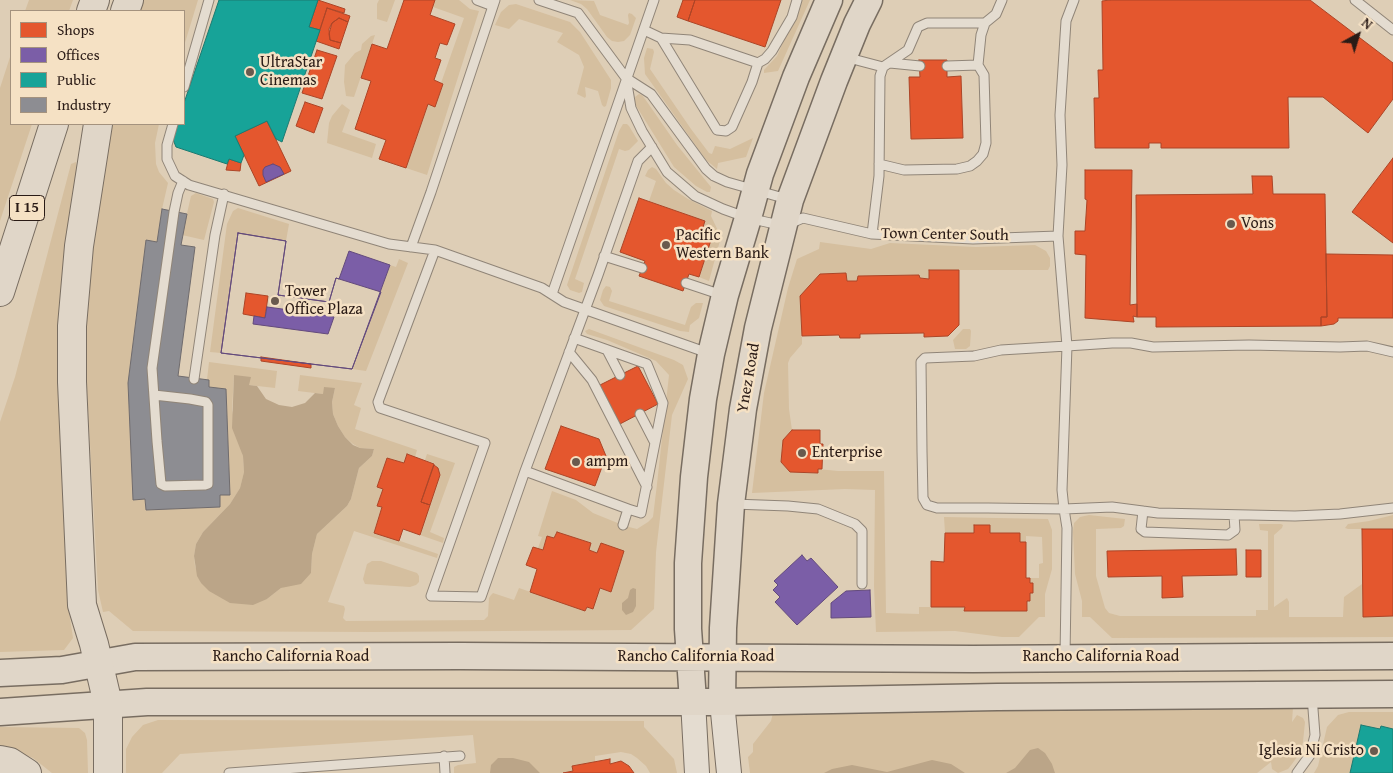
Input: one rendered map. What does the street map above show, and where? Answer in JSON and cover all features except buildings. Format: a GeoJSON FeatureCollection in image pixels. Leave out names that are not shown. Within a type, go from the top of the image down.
{"type":"FeatureCollection","features":[{"type":"Feature","properties":{"kind":"highway","name":"I 15"},"geometry":{"type":"LineString","coordinates":[[0,292],[54,125]]}},
{"type":"Feature","properties":{"kind":"highway"},"geometry":{"type":"LineString","coordinates":[[98,125],[80,246],[72,326],[72,382],[82,605],[108,704],[108,773]]}},
{"type":"Feature","properties":{"kind":"highway"},"geometry":{"type":"LineString","coordinates":[[0,760],[10,762],[27,773]]}},
{"type":"Feature","properties":{"kind":"main road"},"geometry":{"type":"LineString","coordinates":[[697,773],[688,629],[688,563],[694,476],[711,354],[724,295],[765,159],[796,77],[830,0]]}},
{"type":"Feature","properties":{"kind":"main road","name":"Ynez Road"},"geometry":{"type":"LineString","coordinates":[[729,773],[722,702],[722,658],[731,504],[743,409],[758,328],[815,130],[844,56],[869,0]]}},
{"type":"Feature","properties":{"kind":"main road","name":"Rancho California Road"},"geometry":{"type":"LineString","coordinates":[[0,673],[62,670],[135,657],[973,659],[1393,656]]}},
{"type":"Feature","properties":{"kind":"main road"},"geometry":{"type":"LineString","coordinates":[[0,712],[147,702],[722,702],[997,697],[1393,694]]}},
{"type":"Feature","properties":{"kind":"lane"},"geometry":{"type":"LineString","coordinates":[[185,84],[209,0]]}},
{"type":"Feature","properties":{"kind":"lane"},"geometry":{"type":"LineString","coordinates":[[411,247],[494,3],[477,0]]}},
{"type":"Feature","properties":{"kind":"lane"},"geometry":{"type":"LineString","coordinates":[[539,0],[578,13],[626,78],[651,94],[706,169],[714,176],[727,182],[756,190],[792,215]]}},
{"type":"Feature","properties":{"kind":"lane"},"geometry":{"type":"LineString","coordinates":[[552,294],[654,0]]}},
{"type":"Feature","properties":{"kind":"lane"},"geometry":{"type":"LineString","coordinates":[[661,38],[717,130],[726,131],[732,127],[752,82],[758,63],[765,59],[772,51],[792,17],[797,0]]}},
{"type":"Feature","properties":{"kind":"lane"},"geometry":{"type":"LineString","coordinates":[[879,164],[904,170],[940,170],[970,166],[983,154],[986,143],[984,76],[978,66],[985,23],[996,14],[1002,0]]}},
{"type":"Feature","properties":{"kind":"lane"},"geometry":{"type":"LineString","coordinates":[[1065,657],[1067,528],[1062,490],[1067,346],[1058,236],[1062,165],[1060,115],[1066,21],[1074,0]]}},
{"type":"Feature","properties":{"kind":"lane"},"geometry":{"type":"LineString","coordinates":[[1355,0],[1367,3],[1393,30]]}},
{"type":"Feature","properties":{"kind":"lane"},"geometry":{"type":"LineString","coordinates":[[872,234],[879,164],[880,76],[887,65],[908,50],[918,27],[927,23],[985,23]]}},
{"type":"Feature","properties":{"kind":"lane"},"geometry":{"type":"LineString","coordinates":[[644,30],[661,38],[690,40],[758,63]]}},
{"type":"Feature","properties":{"kind":"lane"},"geometry":{"type":"LineString","coordinates":[[844,56],[887,65],[920,66]]}},
{"type":"Feature","properties":{"kind":"lane"},"geometry":{"type":"LineString","coordinates":[[947,66],[978,66]]}},
{"type":"Feature","properties":{"kind":"lane"},"geometry":{"type":"LineString","coordinates":[[626,78],[631,108],[652,147],[667,172],[695,196],[748,218],[792,215]]}},
{"type":"Feature","properties":{"kind":"lane"},"geometry":{"type":"LineString","coordinates":[[617,109],[631,108]]}},
{"type":"Feature","properties":{"kind":"lane"},"geometry":{"type":"LineString","coordinates":[[173,125],[167,145],[167,159],[176,176],[189,185],[388,244],[435,250],[542,288],[564,302],[585,310],[711,354]]}},
{"type":"Feature","properties":{"kind":"lane"},"geometry":{"type":"LineString","coordinates":[[435,250],[378,402],[380,408],[484,443],[431,596],[481,597],[638,161],[652,147]]}},
{"type":"Feature","properties":{"kind":"lane"},"geometry":{"type":"LineString","coordinates":[[154,396],[190,399],[206,402],[208,405],[208,484],[205,486],[165,486],[161,484],[154,396],[152,368],[174,212],[183,181]]}},
{"type":"Feature","properties":{"kind":"lane"},"geometry":{"type":"LineString","coordinates":[[194,379],[215,235],[224,194]]}},
{"type":"Feature","properties":{"kind":"lane","name":"Town Center South"},"geometry":{"type":"LineString","coordinates":[[792,215],[872,234],[973,239],[1058,236]]}},
{"type":"Feature","properties":{"kind":"lane"},"geometry":{"type":"LineString","coordinates":[[604,256],[642,268]]}},
{"type":"Feature","properties":{"kind":"lane"},"geometry":{"type":"LineString","coordinates":[[686,283],[724,295]]}},
{"type":"Feature","properties":{"kind":"lane"},"geometry":{"type":"LineString","coordinates":[[525,471],[641,513],[663,404],[647,364],[574,338]]}},
{"type":"Feature","properties":{"kind":"lane"},"geometry":{"type":"LineString","coordinates":[[1393,352],[1367,346],[1249,345],[1154,347],[1131,343],[1112,343],[1001,350],[974,356],[925,358],[921,362],[923,498],[927,505],[938,508],[1064,509],[1112,507],[1143,511],[1295,516],[1340,514],[1393,508]]}},
{"type":"Feature","properties":{"kind":"lane"},"geometry":{"type":"LineString","coordinates":[[607,350],[620,376]]}},
{"type":"Feature","properties":{"kind":"lane"},"geometry":{"type":"LineString","coordinates":[[569,352],[592,380],[647,486]]}},
{"type":"Feature","properties":{"kind":"lane"},"geometry":{"type":"LineString","coordinates":[[640,414],[655,444]]}},
{"type":"Feature","properties":{"kind":"lane"},"geometry":{"type":"LineString","coordinates":[[731,504],[818,509],[855,524],[862,531],[862,584]]}},
{"type":"Feature","properties":{"kind":"lane"},"geometry":{"type":"LineString","coordinates":[[623,525],[628,509]]}},
{"type":"Feature","properties":{"kind":"lane"},"geometry":{"type":"LineString","coordinates":[[1143,511],[1141,529],[1145,532],[1228,535],[1234,530],[1234,515]]}},
{"type":"Feature","properties":{"kind":"lane"},"geometry":{"type":"LineString","coordinates":[[1297,773],[1310,755],[1315,735],[1312,694]]}},
{"type":"Feature","properties":{"kind":"lane"},"geometry":{"type":"LineString","coordinates":[[444,756],[446,773]]}},
{"type":"Feature","properties":{"kind":"lane"},"geometry":{"type":"LineString","coordinates":[[230,773],[460,756]]}},
{"type":"Feature","properties":{"kind":"shaded area"},"geometry":{"type":"Polygon","coordinates":[[[29,0],[73,0],[69,10],[25,10],[29,0]]]}},
{"type":"Feature","properties":{"kind":"shaded area"},"geometry":{"type":"Polygon","coordinates":[[[139,0],[198,0],[185,43],[185,10],[136,10],[139,0]]]}},
{"type":"Feature","properties":{"kind":"shaded area"},"geometry":{"type":"Polygon","coordinates":[[[379,0],[395,0],[387,22],[377,19],[377,4],[379,0]]]}},
{"type":"Feature","properties":{"kind":"shaded area"},"geometry":{"type":"Polygon","coordinates":[[[435,0],[459,0],[470,9],[479,11],[427,175],[406,168],[428,104],[435,106],[443,84],[441,83],[464,18],[433,7],[435,0]]]}},
{"type":"Feature","properties":{"kind":"shaded area"},"geometry":{"type":"Polygon","coordinates":[[[570,0],[594,1],[600,15],[628,25],[628,15],[629,13],[632,14],[636,18],[630,35],[624,41],[612,41],[587,9],[581,4],[570,0]]]}},
{"type":"Feature","properties":{"kind":"shaded area"},"geometry":{"type":"Polygon","coordinates":[[[802,0],[810,0],[778,71],[764,73],[764,70],[777,56],[802,0]]]}},
{"type":"Feature","properties":{"kind":"shaded area"},"geometry":{"type":"Polygon","coordinates":[[[516,4],[570,22],[580,32],[611,80],[611,88],[606,106],[602,105],[598,91],[585,87],[585,98],[577,94],[584,67],[579,55],[557,42],[563,33],[519,19],[509,29],[495,25],[501,12],[509,5],[516,4]]]}},
{"type":"Feature","properties":{"kind":"shaded area"},"geometry":{"type":"Polygon","coordinates":[[[375,35],[354,97],[346,96],[344,82],[345,65],[355,53],[361,50],[362,44],[375,35]]]}},
{"type":"Feature","properties":{"kind":"shaded area"},"geometry":{"type":"Polygon","coordinates":[[[647,48],[653,49],[654,52],[650,69],[709,153],[712,154],[715,146],[730,149],[753,138],[746,157],[718,163],[717,169],[706,160],[645,74],[644,58],[647,48]]]}},
{"type":"Feature","properties":{"kind":"shaded area"},"geometry":{"type":"Polygon","coordinates":[[[10,57],[10,125],[32,125],[0,221],[0,88],[10,57]]]}},
{"type":"Feature","properties":{"kind":"shaded area"},"geometry":{"type":"Polygon","coordinates":[[[639,94],[642,95],[677,145],[711,187],[710,192],[696,186],[674,167],[635,104],[635,97],[639,94]]]}},
{"type":"Feature","properties":{"kind":"shaded area"},"geometry":{"type":"Polygon","coordinates":[[[342,104],[350,110],[342,132],[376,144],[372,158],[327,143],[329,123],[342,104]]]}},
{"type":"Feature","properties":{"kind":"shaded area"},"geometry":{"type":"Polygon","coordinates":[[[623,124],[629,126],[638,141],[629,150],[619,149],[575,279],[584,283],[582,292],[579,293],[570,290],[567,285],[623,124]]]}},
{"type":"Feature","properties":{"kind":"shaded area"},"geometry":{"type":"Polygon","coordinates":[[[110,125],[159,125],[155,143],[156,164],[159,172],[168,183],[157,242],[146,241],[128,383],[133,499],[145,499],[146,510],[220,507],[220,495],[230,495],[226,390],[209,387],[209,381],[207,380],[209,362],[277,371],[275,388],[249,385],[234,375],[232,410],[243,456],[244,472],[240,488],[230,504],[203,532],[196,544],[194,556],[195,566],[201,583],[267,599],[281,588],[311,573],[312,554],[317,534],[347,506],[351,499],[359,468],[372,456],[374,449],[360,448],[345,437],[333,414],[332,402],[335,388],[323,394],[298,391],[300,375],[362,383],[354,405],[361,408],[355,429],[417,450],[415,457],[407,454],[404,463],[387,458],[377,487],[383,489],[377,505],[382,507],[374,532],[438,554],[437,558],[354,531],[328,602],[344,606],[343,618],[346,621],[484,620],[488,616],[489,598],[493,593],[514,600],[519,588],[585,611],[587,607],[593,609],[600,588],[611,592],[624,551],[601,544],[597,553],[589,550],[591,543],[557,532],[554,538],[547,536],[543,550],[538,548],[542,537],[538,536],[552,491],[576,500],[593,513],[625,526],[637,529],[648,522],[653,517],[669,375],[656,361],[607,340],[587,334],[585,331],[589,329],[674,360],[683,365],[688,379],[672,415],[656,552],[654,609],[631,630],[133,631],[109,611],[103,612],[98,590],[85,352],[86,294],[110,125]]]}},
{"type":"Feature","properties":{"kind":"shaded area"},"geometry":{"type":"Polygon","coordinates":[[[76,162],[77,168],[63,289],[61,452],[69,611],[73,638],[64,650],[0,652],[0,422],[15,377],[71,164],[76,162]]]}},
{"type":"Feature","properties":{"kind":"shaded area"},"geometry":{"type":"Polygon","coordinates":[[[652,167],[656,169],[666,183],[674,190],[712,211],[711,216],[721,237],[709,281],[699,277],[712,237],[701,233],[705,221],[649,201],[656,181],[645,176],[652,167]]]}},
{"type":"Feature","properties":{"kind":"shaded area"},"geometry":{"type":"Polygon","coordinates":[[[196,193],[213,199],[214,202],[204,240],[182,235],[191,196],[196,193]]]}},
{"type":"Feature","properties":{"kind":"shaded area"},"geometry":{"type":"Polygon","coordinates":[[[238,208],[289,224],[286,241],[238,234],[221,353],[210,352],[227,224],[233,211],[238,208]]]}},
{"type":"Feature","properties":{"kind":"shaded area"},"geometry":{"type":"Polygon","coordinates":[[[820,242],[871,249],[890,243],[976,247],[1035,245],[1046,251],[1050,258],[1048,270],[929,270],[929,279],[920,278],[919,275],[858,276],[857,281],[847,281],[846,273],[820,274],[802,336],[802,344],[788,363],[789,409],[792,430],[783,440],[781,462],[790,472],[818,473],[818,469],[884,471],[886,613],[919,614],[919,607],[965,607],[965,611],[1027,611],[1030,593],[1033,593],[1030,578],[1039,578],[1039,564],[1043,563],[1042,537],[1026,536],[1026,542],[1020,542],[1020,533],[990,533],[989,525],[974,525],[974,533],[945,533],[944,517],[1048,519],[1052,530],[1052,569],[1045,594],[1045,617],[1039,617],[1019,637],[1002,637],[955,631],[876,632],[874,586],[875,490],[845,489],[752,493],[764,393],[788,288],[797,259],[819,249],[820,242]]]}},
{"type":"Feature","properties":{"kind":"shaded area"},"geometry":{"type":"Polygon","coordinates":[[[399,259],[408,263],[366,371],[352,369],[390,265],[396,267],[399,259]]]}},
{"type":"Feature","properties":{"kind":"shaded area"},"geometry":{"type":"Polygon","coordinates":[[[606,286],[610,287],[612,291],[609,301],[685,325],[691,307],[696,303],[703,303],[699,318],[690,325],[689,332],[680,331],[604,306],[600,300],[606,286]]]}},
{"type":"Feature","properties":{"kind":"shaded area"},"geometry":{"type":"Polygon","coordinates":[[[963,329],[970,329],[971,331],[970,346],[966,349],[955,349],[953,340],[963,329]]]}},
{"type":"Feature","properties":{"kind":"shaded area"},"geometry":{"type":"Polygon","coordinates":[[[234,375],[251,377],[249,385],[257,386],[266,399],[279,405],[292,407],[305,403],[315,393],[323,394],[324,387],[335,388],[332,402],[333,414],[345,437],[353,445],[360,448],[374,449],[372,456],[359,468],[351,499],[347,506],[317,534],[312,554],[311,573],[301,584],[281,588],[267,599],[253,605],[230,603],[209,591],[197,576],[194,556],[196,544],[203,532],[230,504],[240,488],[244,472],[243,456],[232,428],[234,375]]]}},
{"type":"Feature","properties":{"kind":"shaded area"},"geometry":{"type":"Polygon","coordinates":[[[427,454],[455,463],[430,532],[444,538],[443,543],[420,535],[440,475],[434,463],[425,460],[427,454]]]}},
{"type":"Feature","properties":{"kind":"shaded area"},"geometry":{"type":"Polygon","coordinates":[[[1089,515],[1125,519],[1124,526],[1121,528],[1096,529],[1096,576],[1105,608],[1109,613],[1120,616],[1256,616],[1256,610],[1268,610],[1268,531],[1260,530],[1259,524],[1281,524],[1283,525],[1282,528],[1274,535],[1274,607],[1287,598],[1289,602],[1289,617],[1343,617],[1344,597],[1362,584],[1363,616],[1393,616],[1393,637],[1112,638],[1090,617],[1082,617],[1082,601],[1075,574],[1073,532],[1074,523],[1080,517],[1089,515]]]}},
{"type":"Feature","properties":{"kind":"shaded area"},"geometry":{"type":"Polygon","coordinates":[[[1393,515],[1393,529],[1345,528],[1348,524],[1393,515]]]}},
{"type":"Feature","properties":{"kind":"shaded area"},"geometry":{"type":"Polygon","coordinates":[[[372,561],[381,561],[417,573],[419,582],[410,587],[365,584],[363,579],[367,564],[372,561]]]}},
{"type":"Feature","properties":{"kind":"shaded area"},"geometry":{"type":"Polygon","coordinates":[[[636,589],[636,606],[633,612],[626,615],[622,610],[622,603],[628,598],[630,590],[636,589]]]}},
{"type":"Feature","properties":{"kind":"shaded area"},"geometry":{"type":"Polygon","coordinates":[[[1293,707],[1292,722],[1297,715],[1303,718],[1305,722],[1303,742],[1300,753],[1288,769],[1278,773],[1272,769],[1271,762],[1257,773],[750,773],[748,757],[753,752],[753,744],[771,721],[773,713],[1293,707]]]}},
{"type":"Feature","properties":{"kind":"shaded area"},"geometry":{"type":"Polygon","coordinates":[[[1349,712],[1393,712],[1393,773],[1314,773],[1318,766],[1327,727],[1338,715],[1349,712]]]}},
{"type":"Feature","properties":{"kind":"shaded area"},"geometry":{"type":"Polygon","coordinates":[[[158,720],[644,721],[644,727],[674,759],[677,773],[650,773],[646,766],[637,758],[631,754],[621,752],[595,756],[595,762],[572,766],[573,771],[563,773],[454,773],[454,767],[458,765],[476,763],[473,735],[180,754],[162,773],[126,773],[126,749],[132,737],[143,725],[158,720]]]}},
{"type":"Feature","properties":{"kind":"shaded area"},"geometry":{"type":"Polygon","coordinates":[[[0,727],[79,728],[85,733],[87,740],[88,773],[52,773],[33,758],[0,745],[0,727]]]}},
{"type":"Feature","properties":{"kind":"shaded area"},"geometry":{"type":"Polygon","coordinates":[[[1038,748],[1045,753],[1055,773],[1006,773],[1015,768],[1030,750],[1038,748]]]}},
{"type":"Feature","properties":{"kind":"shaded area"},"geometry":{"type":"Polygon","coordinates":[[[498,758],[513,758],[529,762],[540,773],[490,773],[491,765],[498,758]]]}},
{"type":"Feature","properties":{"kind":"shaded area"},"geometry":{"type":"Polygon","coordinates":[[[932,760],[951,764],[965,773],[824,773],[832,769],[852,765],[887,772],[932,760]]]}},
{"type":"Feature","properties":{"kind":"place","name":"UltraStar Cinemas"},"geometry":{"type":"Point","coordinates":[250,72]}},
{"type":"Feature","properties":{"kind":"place","name":"Vons"},"geometry":{"type":"Point","coordinates":[1231,224]}},
{"type":"Feature","properties":{"kind":"place","name":"Pacific Western Bank"},"geometry":{"type":"Point","coordinates":[666,245]}},
{"type":"Feature","properties":{"kind":"place","name":"Tower Office Plaza"},"geometry":{"type":"Point","coordinates":[275,301]}},
{"type":"Feature","properties":{"kind":"place","name":"Enterprise"},"geometry":{"type":"Point","coordinates":[802,453]}},
{"type":"Feature","properties":{"kind":"place","name":"ampm"},"geometry":{"type":"Point","coordinates":[576,462]}},
{"type":"Feature","properties":{"kind":"place","name":"Iglesia Ni Cristo"},"geometry":{"type":"Point","coordinates":[1374,751]}}]}
